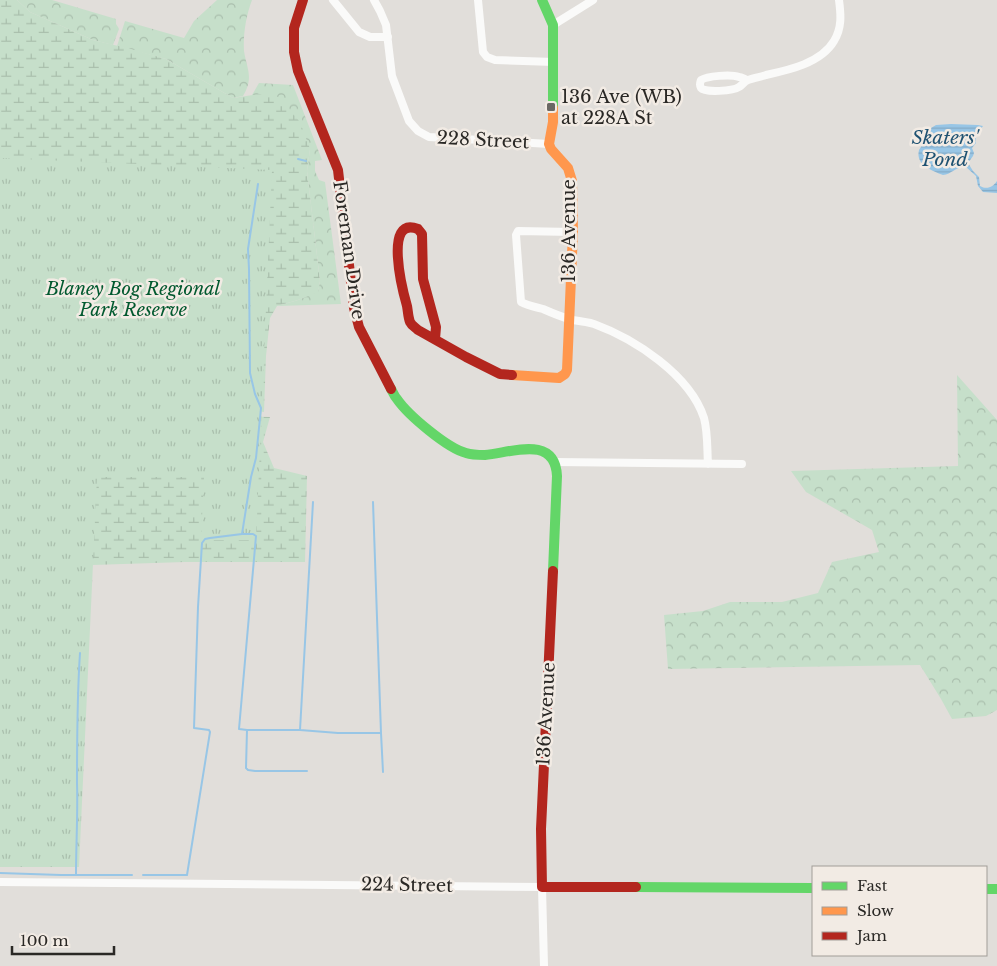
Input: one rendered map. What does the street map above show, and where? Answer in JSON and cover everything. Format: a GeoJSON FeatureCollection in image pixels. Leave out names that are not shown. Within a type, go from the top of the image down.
{"type":"FeatureCollection","features":[{"type":"Feature","properties":{"kind":"street","name":"Foreman Drive"},"geometry":{"type":"LineString","coordinates":[[303,0],[294,28],[294,52],[298,70],[338,170],[356,318],[396,398],[411,415],[457,450],[465,453],[484,454],[535,448],[545,452],[555,462]]}},
{"type":"Feature","properties":{"kind":"street"},"geometry":{"type":"LineString","coordinates":[[333,0],[359,32],[370,37],[388,38],[383,18],[374,0]]}},
{"type":"Feature","properties":{"kind":"street"},"geometry":{"type":"LineString","coordinates":[[478,0],[483,52],[487,56],[495,60],[554,62]]}},
{"type":"Feature","properties":{"kind":"street"},"geometry":{"type":"LineString","coordinates":[[542,0],[553,26],[554,122],[549,144]]}},
{"type":"Feature","properties":{"kind":"street"},"geometry":{"type":"LineString","coordinates":[[553,26],[592,0]]}},
{"type":"Feature","properties":{"kind":"street"},"geometry":{"type":"LineString","coordinates":[[747,80],[739,76],[704,78],[700,84],[704,90],[732,90],[738,88],[747,80],[788,70],[814,60],[833,42],[840,27],[839,0]]}},
{"type":"Feature","properties":{"kind":"street","name":"228 Street"},"geometry":{"type":"LineString","coordinates":[[388,38],[392,76],[410,120],[418,131],[429,137],[549,144]]}},
{"type":"Feature","properties":{"kind":"street","name":"136 Avenue"},"geometry":{"type":"LineString","coordinates":[[435,340],[500,374],[558,378],[565,374],[568,366],[572,181],[568,168],[551,149],[549,144]]}},
{"type":"Feature","properties":{"kind":"street"},"geometry":{"type":"LineString","coordinates":[[408,227],[420,230],[422,234],[423,279],[436,327],[435,340],[412,325],[406,304],[398,246],[399,235],[402,230],[408,227]]}},
{"type":"Feature","properties":{"kind":"street"},"geometry":{"type":"LineString","coordinates":[[572,232],[518,232],[516,235],[521,302],[568,319],[592,324],[610,331],[631,341],[666,366],[692,394],[704,418],[708,464]]}},
{"type":"Feature","properties":{"kind":"street"},"geometry":{"type":"LineString","coordinates":[[555,462],[742,464]]}},
{"type":"Feature","properties":{"kind":"street","name":"136 Avenue"},"geometry":{"type":"LineString","coordinates":[[544,966],[542,825],[557,480],[555,462]]}},
{"type":"Feature","properties":{"kind":"street","name":"224 Street"},"geometry":{"type":"LineString","coordinates":[[0,882],[812,888]]}},
{"type":"Feature","properties":{"kind":"green space","name":"Blaney Bog Regional Park Reserve"},"geometry":{"type":"Polygon","coordinates":[[[0,0],[17,0],[30,12],[93,40],[166,59],[233,98],[259,94],[279,97],[300,122],[310,149],[307,171],[320,281],[318,292],[277,306],[270,318],[266,356],[264,412],[257,411],[240,416],[270,417],[263,442],[274,468],[307,476],[305,562],[185,562],[0,568],[0,0]]]}},
{"type":"Feature","properties":{"kind":"green space"},"geometry":{"type":"Polygon","coordinates":[[[17,0],[52,0],[116,19],[119,29],[113,45],[93,40],[30,12],[17,0]]]}},
{"type":"Feature","properties":{"kind":"green space"},"geometry":{"type":"Polygon","coordinates":[[[217,0],[252,0],[247,19],[244,51],[249,78],[243,96],[233,98],[166,59],[117,46],[125,21],[184,38],[194,21],[217,0]]]}},
{"type":"Feature","properties":{"kind":"green space"},"geometry":{"type":"Polygon","coordinates":[[[259,83],[293,85],[322,160],[315,161],[315,171],[319,180],[325,182],[341,304],[277,306],[298,300],[318,291],[320,281],[307,171],[310,149],[252,95],[259,83]]]}},
{"type":"Feature","properties":{"kind":"green space","name":"Blaney Bog Regional Park Reserve"},"geometry":{"type":"Polygon","coordinates":[[[0,158],[272,170],[256,540],[201,540],[204,477],[97,477],[79,867],[0,867],[0,158]]]}},
{"type":"Feature","properties":{"kind":"green space"},"geometry":{"type":"Polygon","coordinates":[[[957,375],[997,420],[997,710],[986,716],[952,719],[920,665],[668,669],[664,615],[703,611],[730,602],[782,602],[818,593],[832,562],[879,552],[872,530],[806,492],[791,471],[958,466],[957,375]]]}},
{"type":"Feature","properties":{"kind":"water","name":"Skaters' Pond"},"geometry":{"type":"Polygon","coordinates":[[[936,125],[983,126],[976,135],[976,143],[972,148],[974,153],[968,163],[979,177],[980,186],[990,187],[997,181],[997,193],[983,192],[978,186],[976,176],[966,167],[943,175],[926,167],[920,160],[919,150],[926,131],[936,125]]]}},
{"type":"Feature","properties":{"kind":"waterway"},"geometry":{"type":"LineString","coordinates":[[298,159],[306,161]]}},
{"type":"Feature","properties":{"kind":"waterway"},"geometry":{"type":"LineString","coordinates":[[143,875],[187,875],[210,732],[209,730],[194,728],[202,543],[205,539],[242,534],[256,458],[261,408],[255,394],[250,373],[248,249],[258,184]]}},
{"type":"Feature","properties":{"kind":"waterway"},"geometry":{"type":"LineString","coordinates":[[300,730],[313,502]]}},
{"type":"Feature","properties":{"kind":"waterway"},"geometry":{"type":"LineString","coordinates":[[373,502],[381,733]]}},
{"type":"Feature","properties":{"kind":"waterway"},"geometry":{"type":"LineString","coordinates":[[242,534],[253,534],[256,536],[239,729],[247,730],[246,768],[255,771],[307,771]]}},
{"type":"Feature","properties":{"kind":"waterway"},"geometry":{"type":"LineString","coordinates":[[76,875],[77,718],[80,653]]}},
{"type":"Feature","properties":{"kind":"waterway"},"geometry":{"type":"LineString","coordinates":[[247,730],[381,733],[383,772]]}},
{"type":"Feature","properties":{"kind":"waterway"},"geometry":{"type":"LineString","coordinates":[[0,873],[132,875]]}},
{"type":"Feature","properties":{"kind":"traffic: fast"},"geometry":{"type":"LineString","coordinates":[[542,0],[553,25],[553,108]]}},
{"type":"Feature","properties":{"kind":"traffic: fast"},"geometry":{"type":"LineString","coordinates":[[391,389],[402,406],[419,422],[458,450],[471,454],[485,455],[530,449],[540,450],[548,455],[554,463],[557,476],[553,571]]}},
{"type":"Feature","properties":{"kind":"traffic: fast"},"geometry":{"type":"LineString","coordinates":[[636,887],[812,888]]}},
{"type":"Feature","properties":{"kind":"traffic: fast"},"geometry":{"type":"LineString","coordinates":[[987,889],[997,889]]}},
{"type":"Feature","properties":{"kind":"traffic: slow"},"geometry":{"type":"LineString","coordinates":[[512,375],[559,378],[567,370],[573,232],[572,181],[568,168],[551,149],[549,144],[553,122],[553,108]]}},
{"type":"Feature","properties":{"kind":"traffic: jam"},"geometry":{"type":"LineString","coordinates":[[303,0],[294,28],[294,52],[298,71],[338,170],[354,308],[359,327],[391,389]]}},
{"type":"Feature","properties":{"kind":"traffic: jam"},"geometry":{"type":"LineString","coordinates":[[435,339],[436,327],[423,279],[422,234],[418,229],[407,228],[401,233],[398,244],[398,257],[399,272],[411,323],[418,330],[466,357],[500,374],[512,375]]}},
{"type":"Feature","properties":{"kind":"traffic: jam"},"geometry":{"type":"LineString","coordinates":[[553,571],[541,829],[542,887],[636,887]]}},
{"type":"Feature","properties":{"kind":"place","name":"136 Ave (WB) at 228A St"},"geometry":{"type":"Point","coordinates":[551,107]}}]}
